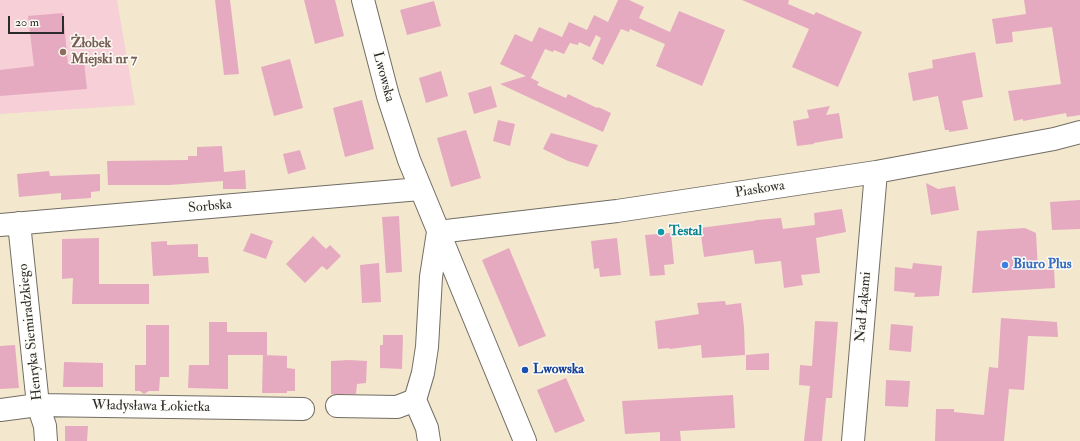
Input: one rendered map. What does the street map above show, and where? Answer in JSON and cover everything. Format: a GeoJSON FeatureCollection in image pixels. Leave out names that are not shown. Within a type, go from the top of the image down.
{"type":"FeatureCollection","features":[{"type":"Feature","properties":{"kind":"street","name":"Lwowska"},"geometry":{"type":"LineString","coordinates":[[363,0],[388,96],[409,160],[525,441]]}},
{"type":"Feature","properties":{"kind":"street","name":"Piaskowa"},"geometry":{"type":"LineString","coordinates":[[438,232],[617,212],[876,172],[1054,139],[1080,132]]}},
{"type":"Feature","properties":{"kind":"street","name":"Nad Łąkami"},"geometry":{"type":"LineString","coordinates":[[853,441],[876,172]]}},
{"type":"Feature","properties":{"kind":"street","name":"Sorbska"},"geometry":{"type":"LineString","coordinates":[[9,224],[420,189]]}},
{"type":"Feature","properties":{"kind":"street","name":"Henryka Siemiradzkiego"},"geometry":{"type":"LineString","coordinates":[[9,224],[38,406],[45,426],[46,441]]}},
{"type":"Feature","properties":{"kind":"street"},"geometry":{"type":"LineString","coordinates":[[429,441],[427,428],[415,400],[423,373],[427,347],[431,277],[438,232]]}},
{"type":"Feature","properties":{"kind":"street"},"geometry":{"type":"LineString","coordinates":[[337,406],[397,407],[415,400]]}},
{"type":"Feature","properties":{"kind":"street","name":"Władysława Łokietka"},"geometry":{"type":"LineString","coordinates":[[0,410],[38,406],[303,409]]}},
{"type":"Feature","properties":{"kind":"shaded area","name":"Żłobek Miejski nr 7"},"geometry":{"type":"Polygon","coordinates":[[[0,0],[117,0],[135,105],[0,114],[0,0]]]}},
{"type":"Feature","properties":{"kind":"building"},"geometry":{"type":"Polygon","coordinates":[[[215,0],[230,0],[239,74],[224,75],[215,0]]]}},
{"type":"Feature","properties":{"kind":"building"},"geometry":{"type":"Polygon","coordinates":[[[304,0],[335,0],[344,36],[315,44],[304,0]]]}},
{"type":"Feature","properties":{"kind":"building"},"geometry":{"type":"Polygon","coordinates":[[[618,0],[629,0],[644,7],[639,18],[670,32],[679,11],[725,30],[702,86],[656,66],[665,44],[630,29],[629,32],[621,29],[603,65],[592,59],[601,38],[596,35],[590,47],[579,42],[578,45],[570,43],[564,54],[554,50],[553,52],[545,49],[531,78],[539,82],[537,85],[566,98],[568,94],[611,113],[603,132],[500,84],[526,76],[500,64],[515,34],[532,42],[539,27],[562,37],[569,22],[587,30],[594,15],[608,22],[618,0]]]}},
{"type":"Feature","properties":{"kind":"building"},"geometry":{"type":"Polygon","coordinates":[[[742,0],[789,0],[788,4],[814,15],[816,12],[862,32],[838,87],[792,67],[809,29],[742,0]]]}},
{"type":"Feature","properties":{"kind":"building"},"geometry":{"type":"Polygon","coordinates":[[[1024,0],[1080,0],[1080,115],[1067,117],[1066,113],[1023,121],[1023,119],[1014,121],[1008,91],[1061,84],[1052,27],[1012,32],[1013,42],[996,44],[992,19],[1026,14],[1024,0]]]}},
{"type":"Feature","properties":{"kind":"building"},"geometry":{"type":"Polygon","coordinates":[[[434,1],[441,26],[407,35],[400,10],[434,1]]]}},
{"type":"Feature","properties":{"kind":"building"},"geometry":{"type":"Polygon","coordinates":[[[63,13],[68,64],[84,62],[87,89],[0,96],[0,70],[34,66],[28,16],[63,13]]]}},
{"type":"Feature","properties":{"kind":"building"},"geometry":{"type":"Polygon","coordinates":[[[975,52],[983,97],[962,101],[968,129],[949,132],[949,130],[945,130],[938,96],[913,101],[908,73],[933,68],[932,60],[975,52]]]}},
{"type":"Feature","properties":{"kind":"building"},"geometry":{"type":"Polygon","coordinates":[[[290,59],[303,108],[274,116],[261,67],[290,59]]]}},
{"type":"Feature","properties":{"kind":"building"},"geometry":{"type":"Polygon","coordinates":[[[441,71],[448,96],[426,103],[419,78],[441,71]]]}},
{"type":"Feature","properties":{"kind":"building"},"geometry":{"type":"Polygon","coordinates":[[[491,86],[497,107],[474,114],[468,93],[491,86]]]}},
{"type":"Feature","properties":{"kind":"building"},"geometry":{"type":"Polygon","coordinates":[[[362,100],[374,149],[345,157],[333,108],[362,100]]]}},
{"type":"Feature","properties":{"kind":"building"},"geometry":{"type":"Polygon","coordinates":[[[830,106],[826,115],[839,113],[843,138],[814,143],[813,145],[797,146],[793,121],[809,118],[807,110],[830,106]]]}},
{"type":"Feature","properties":{"kind":"building"},"geometry":{"type":"Polygon","coordinates":[[[498,120],[515,124],[510,146],[493,141],[498,120]]]}},
{"type":"Feature","properties":{"kind":"building"},"geometry":{"type":"Polygon","coordinates":[[[466,130],[481,178],[451,187],[437,138],[466,130]]]}},
{"type":"Feature","properties":{"kind":"building"},"geometry":{"type":"Polygon","coordinates":[[[551,133],[598,145],[588,167],[568,161],[543,149],[551,133]]]}},
{"type":"Feature","properties":{"kind":"building"},"geometry":{"type":"Polygon","coordinates":[[[222,146],[224,172],[245,170],[246,189],[223,189],[223,181],[169,185],[108,185],[107,161],[188,160],[188,156],[197,156],[197,147],[222,146]]]}},
{"type":"Feature","properties":{"kind":"building"},"geometry":{"type":"Polygon","coordinates":[[[300,150],[306,169],[288,174],[283,154],[300,150]]]}},
{"type":"Feature","properties":{"kind":"building"},"geometry":{"type":"Polygon","coordinates":[[[49,171],[50,176],[100,174],[100,191],[91,192],[91,198],[61,200],[61,193],[19,197],[17,174],[49,171]]]}},
{"type":"Feature","properties":{"kind":"building"},"geometry":{"type":"Polygon","coordinates":[[[926,183],[938,189],[955,186],[959,210],[931,215],[926,183]]]}},
{"type":"Feature","properties":{"kind":"building"},"geometry":{"type":"Polygon","coordinates":[[[1080,200],[1080,229],[1052,230],[1050,202],[1080,200]]]}},
{"type":"Feature","properties":{"kind":"building"},"geometry":{"type":"Polygon","coordinates":[[[842,209],[846,232],[816,238],[820,273],[801,275],[803,285],[784,288],[781,261],[755,264],[753,250],[704,257],[700,228],[781,218],[783,229],[815,225],[814,213],[842,209]]]}},
{"type":"Feature","properties":{"kind":"building"},"geometry":{"type":"Polygon","coordinates":[[[399,216],[402,272],[386,273],[382,217],[399,216]]]}},
{"type":"Feature","properties":{"kind":"building","name":"Biuro Plus"},"geometry":{"type":"Polygon","coordinates":[[[1025,228],[1036,233],[1038,270],[1054,269],[1055,288],[972,293],[977,231],[1025,228]]]}},
{"type":"Feature","properties":{"kind":"building"},"geometry":{"type":"Polygon","coordinates":[[[251,233],[273,241],[266,259],[243,251],[251,233]]]}},
{"type":"Feature","properties":{"kind":"building","name":"Testal"},"geometry":{"type":"Polygon","coordinates":[[[671,233],[674,264],[664,265],[665,275],[650,276],[645,235],[671,233]]]}},
{"type":"Feature","properties":{"kind":"building"},"geometry":{"type":"Polygon","coordinates":[[[313,236],[326,249],[330,245],[341,256],[327,270],[322,266],[305,283],[286,264],[313,236]]]}},
{"type":"Feature","properties":{"kind":"building"},"geometry":{"type":"Polygon","coordinates":[[[99,238],[99,284],[149,284],[149,304],[72,304],[73,278],[62,279],[62,239],[99,238]]]}},
{"type":"Feature","properties":{"kind":"building"},"geometry":{"type":"Polygon","coordinates":[[[617,238],[621,275],[600,277],[599,268],[594,269],[591,241],[617,238]]]}},
{"type":"Feature","properties":{"kind":"building"},"geometry":{"type":"Polygon","coordinates":[[[167,241],[167,245],[198,244],[198,257],[208,257],[209,273],[153,276],[151,242],[167,241]]]}},
{"type":"Feature","properties":{"kind":"building"},"geometry":{"type":"Polygon","coordinates":[[[509,248],[546,336],[519,347],[482,260],[509,248]]]}},
{"type":"Feature","properties":{"kind":"building"},"geometry":{"type":"Polygon","coordinates":[[[379,263],[381,302],[362,303],[360,265],[379,263]]]}},
{"type":"Feature","properties":{"kind":"building"},"geometry":{"type":"Polygon","coordinates":[[[913,263],[942,266],[939,296],[914,297],[915,293],[894,291],[895,267],[912,269],[913,263]]]}},
{"type":"Feature","properties":{"kind":"building"},"geometry":{"type":"Polygon","coordinates":[[[725,301],[726,305],[741,303],[745,355],[702,358],[701,345],[658,349],[655,321],[699,314],[697,303],[725,301]]]}},
{"type":"Feature","properties":{"kind":"building"},"geometry":{"type":"Polygon","coordinates":[[[1001,318],[1057,322],[1058,337],[1028,336],[1024,390],[1009,389],[1004,441],[935,441],[936,409],[954,409],[954,412],[984,415],[989,367],[998,368],[1001,318]]]}},
{"type":"Feature","properties":{"kind":"building"},"geometry":{"type":"Polygon","coordinates":[[[815,321],[838,322],[832,398],[826,398],[822,441],[804,441],[810,386],[799,385],[800,365],[812,366],[815,321]]]}},
{"type":"Feature","properties":{"kind":"building"},"geometry":{"type":"Polygon","coordinates":[[[209,322],[227,322],[227,332],[267,332],[267,355],[228,355],[228,389],[188,388],[189,365],[209,365],[209,322]]]}},
{"type":"Feature","properties":{"kind":"building"},"geometry":{"type":"Polygon","coordinates":[[[891,324],[913,326],[911,352],[889,350],[891,324]]]}},
{"type":"Feature","properties":{"kind":"building"},"geometry":{"type":"Polygon","coordinates":[[[146,325],[169,325],[169,377],[160,377],[159,391],[149,391],[144,394],[140,391],[135,391],[135,365],[146,365],[146,325]]]}},
{"type":"Feature","properties":{"kind":"building"},"geometry":{"type":"Polygon","coordinates":[[[383,335],[403,335],[402,369],[380,368],[380,345],[383,345],[383,335]]]}},
{"type":"Feature","properties":{"kind":"building"},"geometry":{"type":"Polygon","coordinates":[[[15,345],[19,388],[0,389],[0,346],[15,345]]]}},
{"type":"Feature","properties":{"kind":"building"},"geometry":{"type":"Polygon","coordinates":[[[769,353],[769,370],[746,370],[746,355],[769,353]]]}},
{"type":"Feature","properties":{"kind":"building"},"geometry":{"type":"Polygon","coordinates":[[[263,355],[287,356],[287,368],[295,369],[295,391],[287,391],[287,393],[262,393],[263,355]]]}},
{"type":"Feature","properties":{"kind":"building"},"geometry":{"type":"Polygon","coordinates":[[[331,361],[367,361],[366,383],[357,384],[356,394],[331,394],[331,361]]]}},
{"type":"Feature","properties":{"kind":"building"},"geometry":{"type":"Polygon","coordinates":[[[64,362],[103,363],[103,387],[63,387],[64,362]]]}},
{"type":"Feature","properties":{"kind":"building"},"geometry":{"type":"Polygon","coordinates":[[[566,378],[585,421],[555,433],[537,390],[566,378]]]}},
{"type":"Feature","properties":{"kind":"building"},"geometry":{"type":"Polygon","coordinates":[[[886,380],[910,381],[908,407],[885,406],[886,380]]]}},
{"type":"Feature","properties":{"kind":"building"},"geometry":{"type":"Polygon","coordinates":[[[733,395],[735,428],[680,431],[681,441],[660,441],[660,432],[625,434],[622,401],[733,395]]]}},
{"type":"Feature","properties":{"kind":"building"},"geometry":{"type":"Polygon","coordinates":[[[65,426],[88,426],[87,441],[65,441],[65,426]]]}},
{"type":"Feature","properties":{"kind":"place","name":"Żłobek Miejski nr 7"},"geometry":{"type":"Point","coordinates":[63,52]}},
{"type":"Feature","properties":{"kind":"place","name":"Testal"},"geometry":{"type":"Point","coordinates":[661,232]}},
{"type":"Feature","properties":{"kind":"place","name":"Biuro Plus"},"geometry":{"type":"Point","coordinates":[1005,265]}},
{"type":"Feature","properties":{"kind":"place","name":"Lwowska"},"geometry":{"type":"Point","coordinates":[525,370]}}]}
